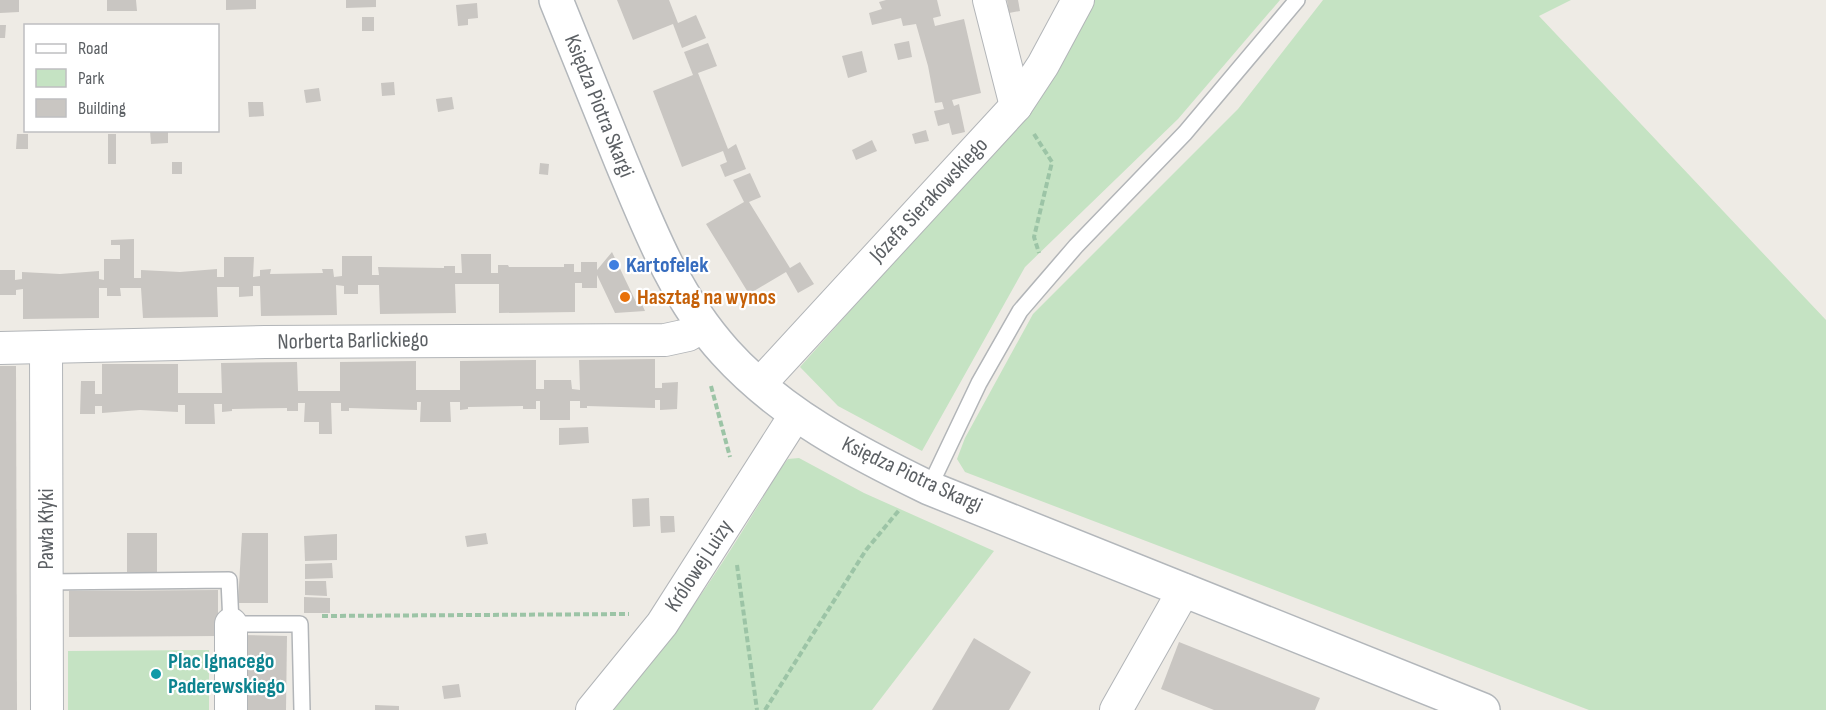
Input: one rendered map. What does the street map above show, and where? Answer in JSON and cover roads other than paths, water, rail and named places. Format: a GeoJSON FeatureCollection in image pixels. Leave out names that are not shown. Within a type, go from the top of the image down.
{"type":"FeatureCollection","features":[{"type":"Feature","properties":{"kind":"street","name":"Księdza Piotra Skargi"},"geometry":{"type":"LineString","coordinates":[[556,0],[652,236],[676,284],[704,326],[759,385],[796,414],[852,450],[916,496],[1184,590],[1484,710]]}},
{"type":"Feature","properties":{"kind":"street"},"geometry":{"type":"LineString","coordinates":[[989,0],[1016,106]]}},
{"type":"Feature","properties":{"kind":"street","name":"Józefa Sierakowskiego"},"geometry":{"type":"LineString","coordinates":[[759,385],[1016,106],[1043,65],[1078,0]]}},
{"type":"Feature","properties":{"kind":"street","name":"Norberta Barlickiego"},"geometry":{"type":"LineString","coordinates":[[0,348],[265,342],[665,340],[688,335],[704,326]]}},
{"type":"Feature","properties":{"kind":"street","name":"Pawła Kłyki"},"geometry":{"type":"LineString","coordinates":[[46,348],[47,710]]}},
{"type":"Feature","properties":{"kind":"street","name":"Królowej Luizy"},"geometry":{"type":"LineString","coordinates":[[592,710],[662,624],[796,414]]}},
{"type":"Feature","properties":{"kind":"street"},"geometry":{"type":"LineString","coordinates":[[1116,710],[1184,590]]}},
{"type":"Feature","properties":{"kind":"street"},"geometry":{"type":"LineString","coordinates":[[231,624],[231,710]]}},
{"type":"Feature","properties":{"kind":"lane"},"geometry":{"type":"LineString","coordinates":[[916,496],[1020,311],[1185,133],[1297,0]]}},
{"type":"Feature","properties":{"kind":"lane"},"geometry":{"type":"LineString","coordinates":[[46,582],[229,580],[231,624],[300,624],[302,710]]}},
{"type":"Feature","properties":{"kind":"place","name":"Kartofelek"},"geometry":{"type":"Point","coordinates":[614,265]}},
{"type":"Feature","properties":{"kind":"place","name":"Hasztag na wynos"},"geometry":{"type":"Point","coordinates":[625,297]}},
{"type":"Feature","properties":{"kind":"place","name":"Plac Ignacego Paderewskiego"},"geometry":{"type":"Point","coordinates":[156,674]}}]}
